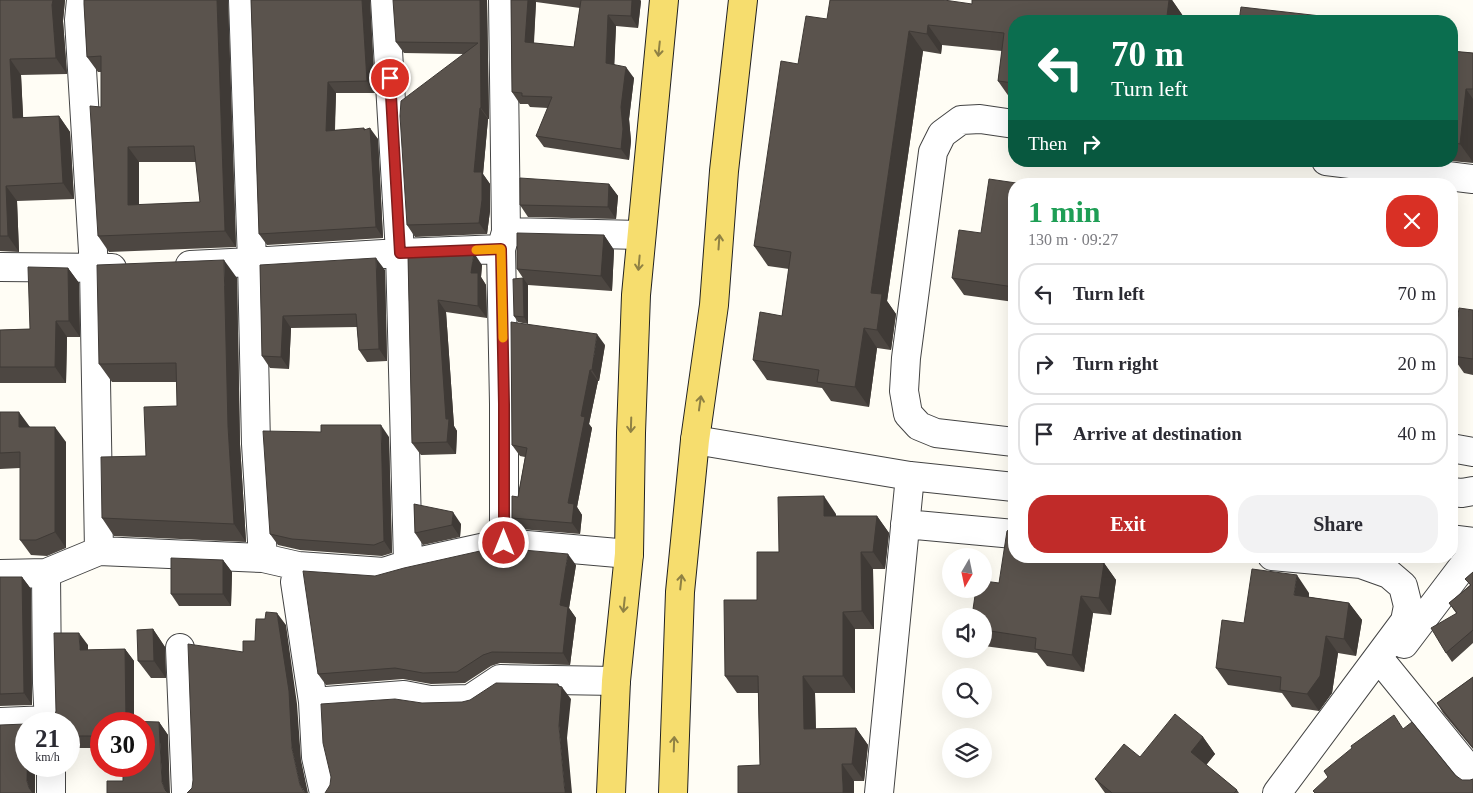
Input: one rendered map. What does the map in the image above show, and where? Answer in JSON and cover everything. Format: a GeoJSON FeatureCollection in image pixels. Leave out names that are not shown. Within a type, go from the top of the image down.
{"type":"FeatureCollection","features":[{"type":"Feature","properties":{"kind":"main road"},"geometry":{"type":"LineString","coordinates":[[611,793],[616,681],[629,554],[630,433],[636,295],[664,0]]}},
{"type":"Feature","properties":{"kind":"main road"},"geometry":{"type":"LineString","coordinates":[[673,793],[680,592],[695,440],[714,305],[724,172],[744,0]]}},
{"type":"Feature","properties":{"kind":"street"},"geometry":{"type":"LineString","coordinates":[[81,0],[79,20],[94,268],[99,551]]}},
{"type":"Feature","properties":{"kind":"street"},"geometry":{"type":"LineString","coordinates":[[243,0],[256,444],[262,558]]}},
{"type":"Feature","properties":{"kind":"street"},"geometry":{"type":"LineString","coordinates":[[385,0],[400,253],[408,564]]}},
{"type":"Feature","properties":{"kind":"street"},"geometry":{"type":"LineString","coordinates":[[504,0],[504,543]]}},
{"type":"Feature","properties":{"kind":"street"},"geometry":{"type":"LineString","coordinates":[[1008,123],[980,119],[961,120],[942,134],[934,152],[906,358],[904,390],[908,414],[919,426],[936,434],[1008,441]]}},
{"type":"Feature","properties":{"kind":"street"},"geometry":{"type":"LineString","coordinates":[[1375,167],[1473,179]]}},
{"type":"Feature","properties":{"kind":"street"},"geometry":{"type":"LineString","coordinates":[[163,266],[400,253],[504,240],[641,236]]}},
{"type":"Feature","properties":{"kind":"street"},"geometry":{"type":"LineString","coordinates":[[0,267],[133,267]]}},
{"type":"Feature","properties":{"kind":"street"},"geometry":{"type":"LineString","coordinates":[[695,440],[910,476],[1008,487]]}},
{"type":"Feature","properties":{"kind":"street"},"geometry":{"type":"LineString","coordinates":[[1458,449],[1473,452]]}},
{"type":"Feature","properties":{"kind":"street"},"geometry":{"type":"LineString","coordinates":[[879,793],[910,476]]}},
{"type":"Feature","properties":{"kind":"street"},"geometry":{"type":"LineString","coordinates":[[1458,493],[1473,491]]}},
{"type":"Feature","properties":{"kind":"street"},"geometry":{"type":"LineString","coordinates":[[905,524],[1008,533]]}},
{"type":"Feature","properties":{"kind":"street"},"geometry":{"type":"LineString","coordinates":[[1458,540],[1473,542]]}},
{"type":"Feature","properties":{"kind":"street"},"geometry":{"type":"LineString","coordinates":[[0,574],[46,573],[99,551],[262,558],[298,566],[384,572],[408,564],[504,543],[629,554]]}},
{"type":"Feature","properties":{"kind":"street"},"geometry":{"type":"LineString","coordinates":[[1292,793],[1473,553]]}},
{"type":"Feature","properties":{"kind":"street"},"geometry":{"type":"LineString","coordinates":[[1277,793],[1405,621],[1408,606],[1403,586],[1389,574],[1361,564],[1350,563]]}},
{"type":"Feature","properties":{"kind":"street"},"geometry":{"type":"LineString","coordinates":[[298,566],[295,582],[313,702],[316,757],[324,793]]}},
{"type":"Feature","properties":{"kind":"street"},"geometry":{"type":"LineString","coordinates":[[46,573],[48,712]]}},
{"type":"Feature","properties":{"kind":"street"},"geometry":{"type":"LineString","coordinates":[[180,648],[186,793]]}},
{"type":"Feature","properties":{"kind":"street"},"geometry":{"type":"LineString","coordinates":[[1386,668],[1473,774]]}},
{"type":"Feature","properties":{"kind":"street"},"geometry":{"type":"LineString","coordinates":[[313,702],[404,695],[430,700],[470,699],[500,679],[616,681]]}},
{"type":"Feature","properties":{"kind":"street"},"geometry":{"type":"LineString","coordinates":[[0,722],[15,722]]}},
{"type":"Feature","properties":{"kind":"street"},"geometry":{"type":"LineString","coordinates":[[51,777],[52,793]]}},
{"type":"Feature","properties":{"kind":"building"},"geometry":{"type":"Polygon","coordinates":[[[0,0],[53,0],[56,58],[10,59],[13,118],[59,116],[63,183],[6,186],[8,236],[0,236],[0,0]]]}},
{"type":"Feature","properties":{"kind":"building"},"geometry":{"type":"Polygon","coordinates":[[[84,0],[217,0],[225,231],[98,236],[90,106],[101,107],[101,56],[87,57],[84,0]],[[194,146],[128,147],[128,205],[200,202],[194,146]]]}},
{"type":"Feature","properties":{"kind":"building"},"geometry":{"type":"Polygon","coordinates":[[[251,0],[362,0],[367,81],[328,82],[326,131],[364,128],[364,130],[370,128],[376,227],[259,234],[251,0]]]}},
{"type":"Feature","properties":{"kind":"building"},"geometry":{"type":"Polygon","coordinates":[[[393,0],[480,0],[481,108],[474,172],[482,172],[482,200],[479,223],[407,225],[400,116],[401,101],[478,43],[396,42],[393,0]]]}},
{"type":"Feature","properties":{"kind":"building"},"geometry":{"type":"Polygon","coordinates":[[[511,0],[528,0],[525,42],[574,47],[581,0],[632,0],[631,16],[608,15],[606,63],[626,67],[621,107],[623,129],[621,149],[536,136],[552,97],[522,96],[522,93],[512,92],[511,0]]]}},
{"type":"Feature","properties":{"kind":"building"},"geometry":{"type":"Polygon","coordinates":[[[830,0],[944,0],[972,4],[972,0],[1169,0],[1167,15],[1008,15],[1008,82],[998,81],[1004,33],[928,25],[927,34],[909,31],[871,293],[882,294],[877,330],[864,328],[855,387],[817,382],[819,370],[753,360],[760,312],[782,316],[791,252],[754,246],[781,61],[798,64],[806,16],[827,19],[830,0]]]}},
{"type":"Feature","properties":{"kind":"building"},"geometry":{"type":"Polygon","coordinates":[[[1241,7],[1312,15],[1240,15],[1241,7]]]}},
{"type":"Feature","properties":{"kind":"building"},"geometry":{"type":"Polygon","coordinates":[[[1458,52],[1473,53],[1473,89],[1466,89],[1460,144],[1458,144],[1458,52]]]}},
{"type":"Feature","properties":{"kind":"building"},"geometry":{"type":"Polygon","coordinates":[[[520,178],[609,184],[608,207],[520,205],[520,178]]]}},
{"type":"Feature","properties":{"kind":"building"},"geometry":{"type":"Polygon","coordinates":[[[989,179],[1008,182],[1008,286],[952,278],[959,230],[981,233],[989,179]]]}},
{"type":"Feature","properties":{"kind":"building"},"geometry":{"type":"Polygon","coordinates":[[[517,233],[604,235],[601,276],[517,269],[517,233]]]}},
{"type":"Feature","properties":{"kind":"building"},"geometry":{"type":"Polygon","coordinates":[[[474,253],[471,273],[478,273],[478,306],[438,300],[446,419],[449,419],[447,442],[412,443],[408,256],[474,253]]]}},
{"type":"Feature","properties":{"kind":"building"},"geometry":{"type":"Polygon","coordinates":[[[376,258],[379,349],[359,350],[356,314],[283,316],[281,357],[262,356],[260,265],[376,258]]]}},
{"type":"Feature","properties":{"kind":"building"},"geometry":{"type":"Polygon","coordinates":[[[224,260],[228,426],[234,524],[102,518],[101,457],[146,456],[144,407],[177,406],[176,363],[99,364],[97,265],[224,260]]]}},
{"type":"Feature","properties":{"kind":"building"},"geometry":{"type":"Polygon","coordinates":[[[28,267],[68,268],[69,321],[56,321],[55,367],[0,367],[0,330],[30,329],[28,267]]]}},
{"type":"Feature","properties":{"kind":"building"},"geometry":{"type":"Polygon","coordinates":[[[523,278],[524,317],[514,316],[513,279],[523,278]]]}},
{"type":"Feature","properties":{"kind":"building"},"geometry":{"type":"Polygon","coordinates":[[[1459,308],[1473,310],[1473,359],[1458,357],[1459,308]]]}},
{"type":"Feature","properties":{"kind":"building"},"geometry":{"type":"Polygon","coordinates":[[[511,322],[597,334],[592,370],[590,370],[581,416],[585,417],[568,503],[574,504],[572,523],[512,518],[512,496],[518,497],[527,448],[512,445],[511,322]]]}},
{"type":"Feature","properties":{"kind":"building"},"geometry":{"type":"Polygon","coordinates":[[[0,412],[19,412],[19,427],[55,427],[55,532],[36,540],[20,540],[20,452],[0,453],[0,412]]]}},
{"type":"Feature","properties":{"kind":"building"},"geometry":{"type":"Polygon","coordinates":[[[321,425],[381,425],[384,541],[374,545],[292,539],[270,534],[263,431],[321,432],[321,425]]]}},
{"type":"Feature","properties":{"kind":"building"},"geometry":{"type":"Polygon","coordinates":[[[824,496],[824,516],[877,516],[873,552],[861,552],[862,611],[843,612],[843,676],[803,676],[804,729],[856,728],[852,764],[842,764],[843,793],[738,793],[738,766],[760,765],[758,676],[725,676],[724,600],[757,600],[757,552],[779,552],[778,497],[824,496]]]}},
{"type":"Feature","properties":{"kind":"building"},"geometry":{"type":"Polygon","coordinates":[[[414,504],[453,512],[452,525],[415,533],[414,504]]]}},
{"type":"Feature","properties":{"kind":"building"},"geometry":{"type":"Polygon","coordinates":[[[1008,530],[1008,563],[1104,563],[1099,598],[1081,596],[1072,655],[1035,649],[1036,638],[992,631],[992,608],[973,608],[975,598],[992,598],[992,582],[999,583],[1008,530]]]}},
{"type":"Feature","properties":{"kind":"building"},"geometry":{"type":"Polygon","coordinates":[[[501,548],[568,554],[560,605],[568,607],[563,653],[492,652],[483,655],[457,672],[423,673],[395,668],[318,674],[303,571],[375,576],[489,549],[501,552],[501,548]]]}},
{"type":"Feature","properties":{"kind":"building"},"geometry":{"type":"Polygon","coordinates":[[[171,558],[223,560],[223,594],[171,594],[171,558]]]}},
{"type":"Feature","properties":{"kind":"building"},"geometry":{"type":"Polygon","coordinates":[[[1252,569],[1297,575],[1294,595],[1349,603],[1344,639],[1326,636],[1320,676],[1307,694],[1280,690],[1281,677],[1216,668],[1222,620],[1244,623],[1252,569]]]}},
{"type":"Feature","properties":{"kind":"building"},"geometry":{"type":"Polygon","coordinates":[[[1473,572],[1473,630],[1446,653],[1431,628],[1457,613],[1449,603],[1471,585],[1465,579],[1473,572]]]}},
{"type":"Feature","properties":{"kind":"building"},"geometry":{"type":"Polygon","coordinates":[[[0,577],[22,577],[24,693],[0,694],[0,577]]]}},
{"type":"Feature","properties":{"kind":"building"},"geometry":{"type":"Polygon","coordinates":[[[266,612],[277,613],[289,691],[292,748],[300,785],[306,793],[187,793],[192,788],[193,780],[188,644],[243,652],[243,641],[255,641],[256,619],[265,619],[266,612]]]}},
{"type":"Feature","properties":{"kind":"building"},"geometry":{"type":"Polygon","coordinates":[[[153,629],[154,661],[138,661],[137,630],[153,629]]]}},
{"type":"Feature","properties":{"kind":"building"},"geometry":{"type":"Polygon","coordinates":[[[54,633],[79,633],[80,650],[125,649],[126,712],[90,712],[90,736],[80,736],[80,712],[56,711],[54,633]]]}},
{"type":"Feature","properties":{"kind":"building"},"geometry":{"type":"Polygon","coordinates":[[[1473,677],[1473,748],[1437,703],[1473,677]]]}},
{"type":"Feature","properties":{"kind":"building"},"geometry":{"type":"Polygon","coordinates":[[[496,683],[558,684],[558,686],[562,687],[559,726],[565,793],[325,793],[330,785],[331,777],[323,743],[321,704],[395,699],[422,703],[462,702],[470,700],[496,683]]]}},
{"type":"Feature","properties":{"kind":"building"},"geometry":{"type":"Polygon","coordinates":[[[1175,714],[1203,737],[1191,752],[1237,790],[1234,793],[1112,793],[1095,779],[1124,744],[1140,757],[1175,714]]]}},
{"type":"Feature","properties":{"kind":"building"},"geometry":{"type":"Polygon","coordinates":[[[1394,715],[1403,729],[1412,722],[1455,775],[1462,780],[1473,779],[1473,793],[1315,793],[1313,791],[1328,777],[1324,771],[1352,748],[1351,746],[1394,715]]]}},
{"type":"Feature","properties":{"kind":"building"},"geometry":{"type":"Polygon","coordinates":[[[155,722],[159,722],[162,782],[168,793],[107,793],[107,781],[123,781],[123,777],[155,777],[155,722]]]}},
{"type":"Feature","properties":{"kind":"building"},"geometry":{"type":"Polygon","coordinates":[[[15,724],[15,777],[27,777],[29,788],[33,793],[0,793],[0,725],[15,724]]]}},
{"type":"Feature","properties":{"kind":"slow traffic"},"geometry":{"type":"LineString","coordinates":[[476,250],[501,249],[503,338]]}},
{"type":"Feature","properties":{"kind":"route"},"geometry":{"type":"LineString","coordinates":[[390,78],[400,253],[501,249],[504,543]]}}]}
